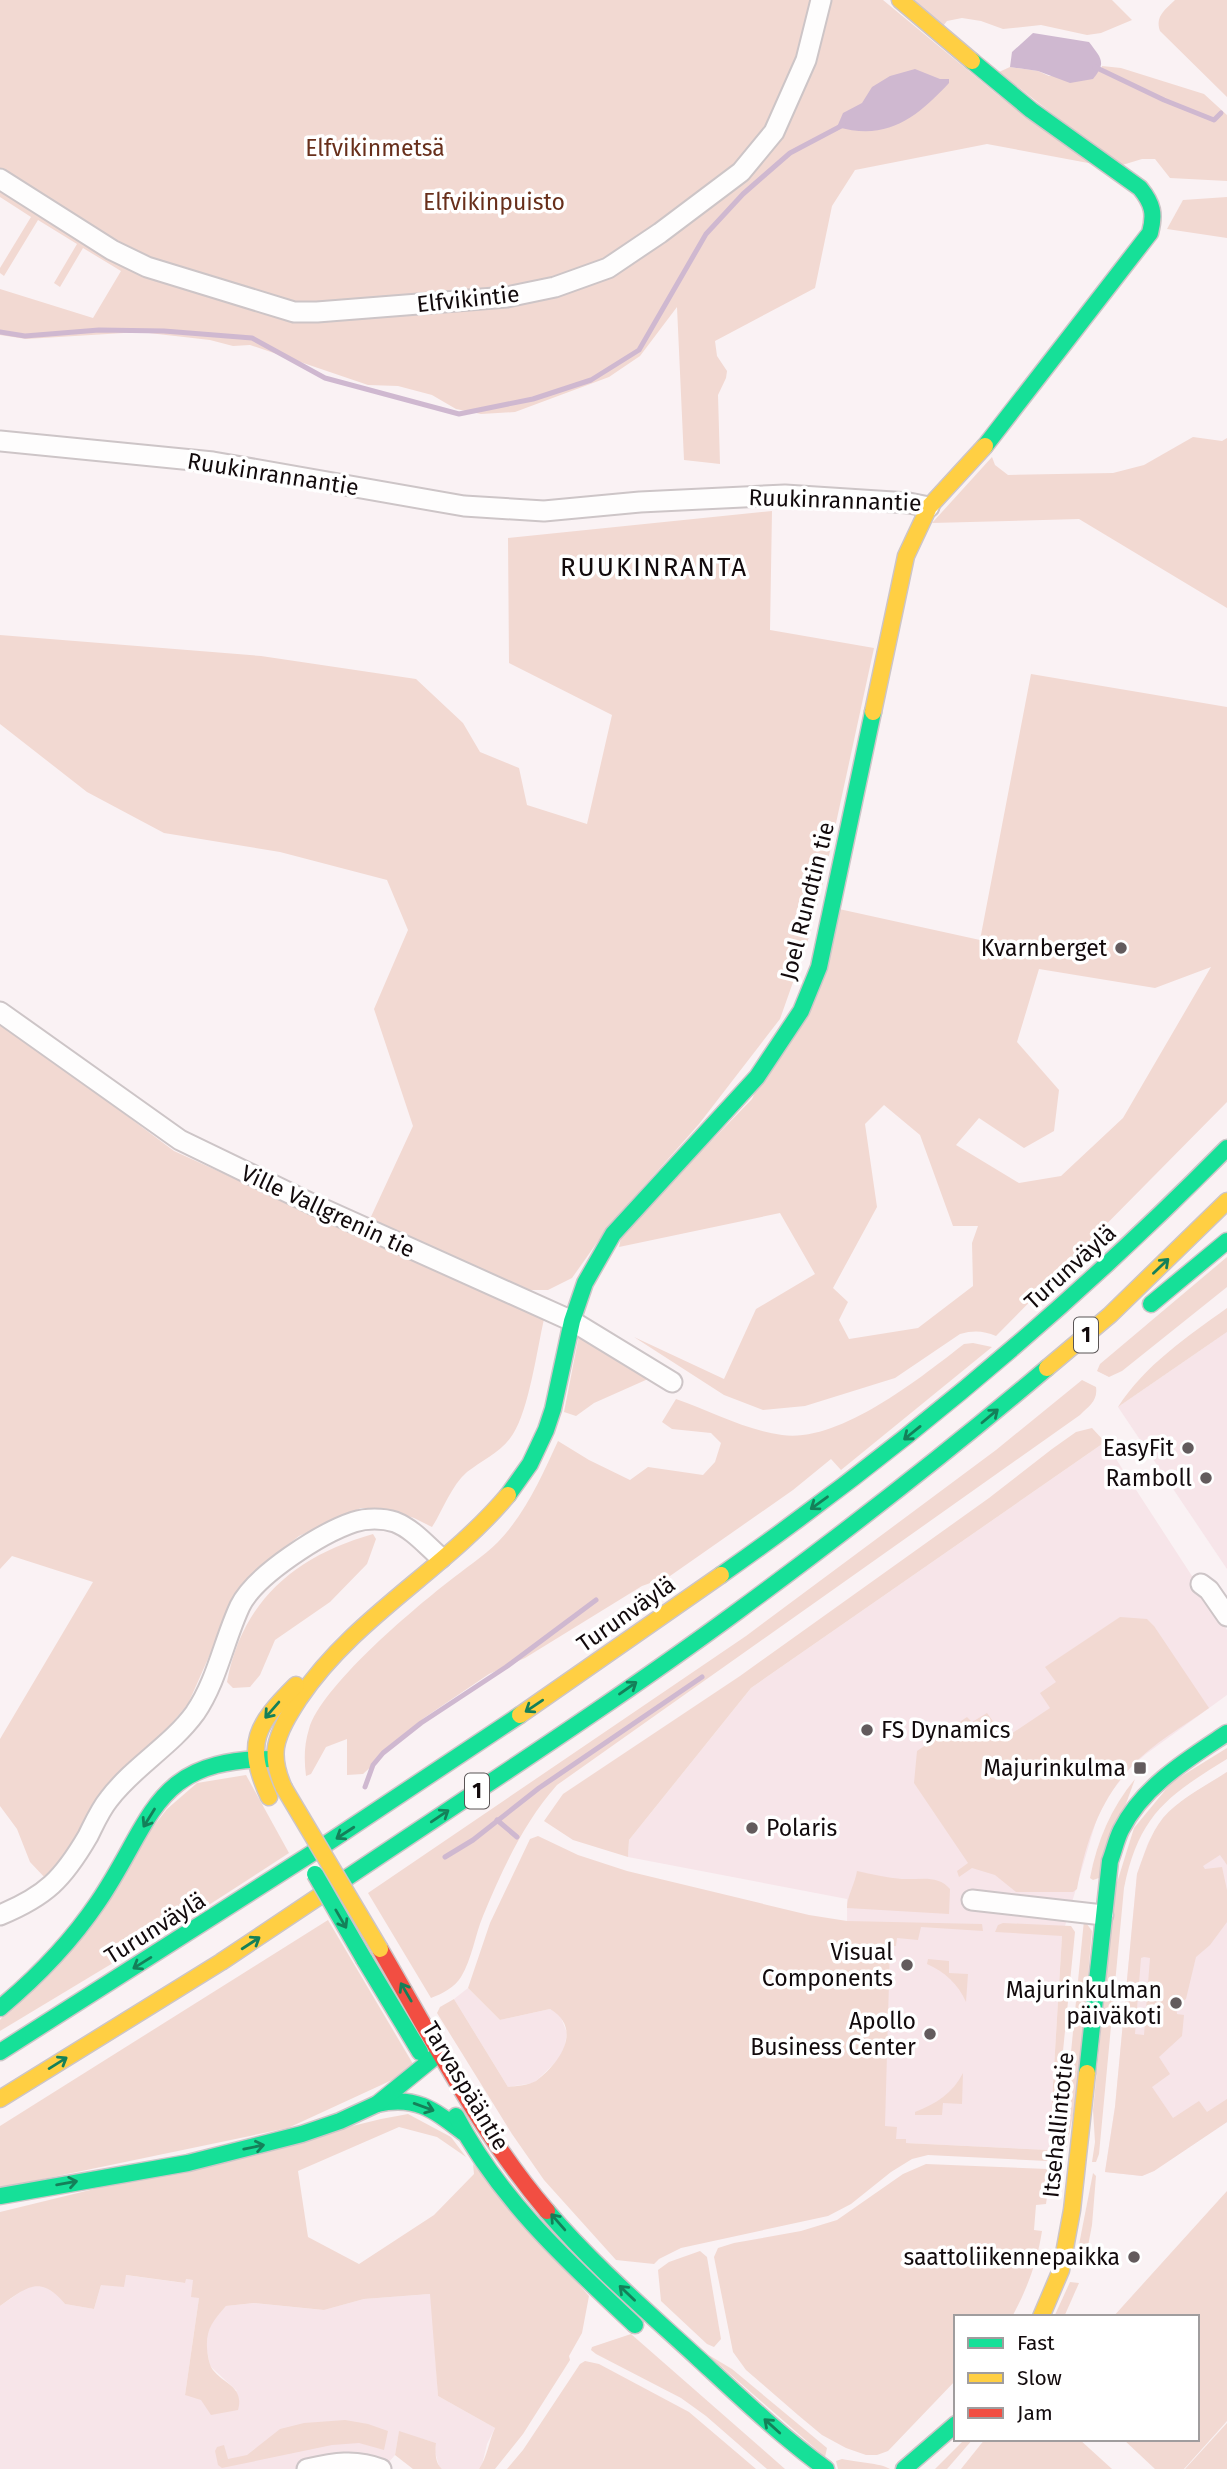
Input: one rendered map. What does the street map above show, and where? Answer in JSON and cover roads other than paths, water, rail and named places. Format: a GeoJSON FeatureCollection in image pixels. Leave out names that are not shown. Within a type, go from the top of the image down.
{"type":"FeatureCollection","features":[{"type":"Feature","properties":{"kind":"main road","name":"Ruukinrannantie"},"geometry":{"type":"LineString","coordinates":[[901,0],[1031,110],[1140,188],[1153,203],[1154,217],[1150,233],[1048,367],[979,454],[929,507]]}},
{"type":"Feature","properties":{"kind":"main road","name":"Joel Rundtin tie"},"geometry":{"type":"LineString","coordinates":[[572,1321],[585,1283],[613,1234],[757,1077],[801,1011],[819,967],[906,556],[929,507]]}},
{"type":"Feature","properties":{"kind":"main road","name":"Turunväylä"},"geometry":{"type":"LineString","coordinates":[[0,2052],[200,1927],[470,1749],[710,1583],[874,1463],[1058,1310],[1180,1196],[1227,1148]]}},
{"type":"Feature","properties":{"kind":"main road","name":"1"},"geometry":{"type":"LineString","coordinates":[[0,2099],[221,1962],[551,1741],[737,1612],[938,1461],[1110,1315],[1227,1201]]}},
{"type":"Feature","properties":{"kind":"main road"},"geometry":{"type":"LineString","coordinates":[[1143,1310],[1227,1241]]}},
{"type":"Feature","properties":{"kind":"main road"},"geometry":{"type":"LineString","coordinates":[[0,2008],[28,1984],[71,1938],[106,1891],[151,1814],[177,1783],[196,1771],[253,1758],[275,1759],[282,1730],[323,1665],[340,1647],[490,1516],[530,1464],[553,1409],[572,1321]]}},
{"type":"Feature","properties":{"kind":"main road"},"geometry":{"type":"LineString","coordinates":[[938,1461],[983,1441],[1058,1380]]}},
{"type":"Feature","properties":{"kind":"main road"},"geometry":{"type":"LineString","coordinates":[[273,1803],[258,1776],[253,1758],[255,1742],[264,1719],[304,1677],[323,1665]]}},
{"type":"Feature","properties":{"kind":"main road","name":"Itsehallintotie"},"geometry":{"type":"LineString","coordinates":[[1042,2315],[1061,2270],[1072,2210],[1110,1861],[1122,1828],[1139,1802],[1182,1762],[1227,1733]]}},
{"type":"Feature","properties":{"kind":"main road","name":"Tarvaspääntie"},"geometry":{"type":"LineString","coordinates":[[275,1759],[277,1774],[284,1788],[484,2124],[514,2169],[605,2272],[797,2448],[826,2469]]}},
{"type":"Feature","properties":{"kind":"main road","name":"Tarvaspääntie"},"geometry":{"type":"LineString","coordinates":[[296,1843],[430,2070]]}},
{"type":"Feature","properties":{"kind":"main road"},"geometry":{"type":"LineString","coordinates":[[0,2196],[188,2162],[302,2134],[377,2104],[430,2070],[441,2052]]}},
{"type":"Feature","properties":{"kind":"main road"},"geometry":{"type":"LineString","coordinates":[[377,2104],[404,2100],[422,2105],[464,2133]]}},
{"type":"Feature","properties":{"kind":"main road","name":"Tarvaspääntie"},"geometry":{"type":"LineString","coordinates":[[451,2104],[464,2133],[514,2206],[592,2286],[642,2331]]}},
{"type":"Feature","properties":{"kind":"main road"},"geometry":{"type":"LineString","coordinates":[[904,2469],[954,2427]]}},
{"type":"Feature","properties":{"kind":"main road"},"geometry":{"type":"LineString","coordinates":[[928,2469],[954,2428]]}},
{"type":"Feature","properties":{"kind":"street","name":"Elfvikintie"},"geometry":{"type":"LineString","coordinates":[[0,178],[112,250],[147,267],[294,312],[456,303],[507,297],[555,287],[608,268],[741,172],[774,132],[806,60],[821,0]]}},
{"type":"Feature","properties":{"kind":"street","name":"Ruukinrannantie"},"geometry":{"type":"LineString","coordinates":[[0,441],[213,462],[464,506],[505,510],[544,511],[640,502],[785,495],[909,503],[929,507]]}},
{"type":"Feature","properties":{"kind":"street","name":"Ville Vallgrenin tie"},"geometry":{"type":"LineString","coordinates":[[0,1012],[180,1140],[312,1204],[572,1321],[672,1382]]}},
{"type":"Feature","properties":{"kind":"street"},"geometry":{"type":"LineString","coordinates":[[0,1915],[48,1890],[73,1861],[107,1800],[129,1776],[182,1729],[207,1690],[241,1603],[269,1571],[334,1530],[356,1521],[375,1519],[395,1522],[412,1532],[441,1558]]}},
{"type":"Feature","properties":{"kind":"street"},"geometry":{"type":"LineString","coordinates":[[1201,1584],[1209,1590],[1227,1616]]}},
{"type":"Feature","properties":{"kind":"street"},"geometry":{"type":"LineString","coordinates":[[972,1900],[1103,1915]]}},
{"type":"Feature","properties":{"kind":"street"},"geometry":{"type":"LineString","coordinates":[[307,2469],[349,2462],[364,2463],[381,2469]]}},
{"type":"Feature","properties":{"kind":"waterway"},"geometry":{"type":"LineString","coordinates":[[1095,67],[1214,120],[1221,113]]}},
{"type":"Feature","properties":{"kind":"waterway"},"geometry":{"type":"LineString","coordinates":[[0,332],[25,336],[99,330],[164,331],[252,338],[325,378],[459,414],[533,399],[591,380],[639,350],[706,234],[743,194],[790,153],[843,125]]}},
{"type":"Feature","properties":{"kind":"waterway"},"geometry":{"type":"LineString","coordinates":[[365,1787],[373,1765],[383,1753],[421,1723],[506,1667],[596,1600]]}},
{"type":"Feature","properties":{"kind":"waterway"},"geometry":{"type":"LineString","coordinates":[[445,1857],[473,1840],[539,1788],[702,1677]]}},
{"type":"Feature","properties":{"kind":"waterway"},"geometry":{"type":"LineString","coordinates":[[497,1820],[517,1837]]}},
{"type":"Feature","properties":{"kind":"place","name":"Kvarnberget"},"geometry":{"type":"Point","coordinates":[1121,948]}},
{"type":"Feature","properties":{"kind":"place","name":"EasyFit"},"geometry":{"type":"Point","coordinates":[1188,1448]}},
{"type":"Feature","properties":{"kind":"place","name":"Ramboll"},"geometry":{"type":"Point","coordinates":[1206,1478]}},
{"type":"Feature","properties":{"kind":"place","name":"FS Dynamics"},"geometry":{"type":"Point","coordinates":[867,1730]}},
{"type":"Feature","properties":{"kind":"place","name":"Majurinkulma"},"geometry":{"type":"Point","coordinates":[1140,1768]}},
{"type":"Feature","properties":{"kind":"place","name":"Polaris"},"geometry":{"type":"Point","coordinates":[752,1828]}},
{"type":"Feature","properties":{"kind":"place","name":"Visual Components"},"geometry":{"type":"Point","coordinates":[907,1965]}},
{"type":"Feature","properties":{"kind":"place","name":"Majurinkulman päiväkoti"},"geometry":{"type":"Point","coordinates":[1176,2003]}},
{"type":"Feature","properties":{"kind":"place","name":"Apollo Business Center"},"geometry":{"type":"Point","coordinates":[930,2034]}},
{"type":"Feature","properties":{"kind":"place","name":"saattoliikennepaikka"},"geometry":{"type":"Point","coordinates":[1134,2257]}},
{"type":"Feature","properties":{"kind":"district","name":"RUUKINRANTA"},"geometry":{"type":"Point","coordinates":[654,567]}},
{"type":"Feature","properties":{"kind":"park label","name":"Elfvikinmetsä"},"geometry":{"type":"Point","coordinates":[375,148]}},
{"type":"Feature","properties":{"kind":"park label","name":"Elfvikinpuisto"},"geometry":{"type":"Point","coordinates":[494,202]}}]}
